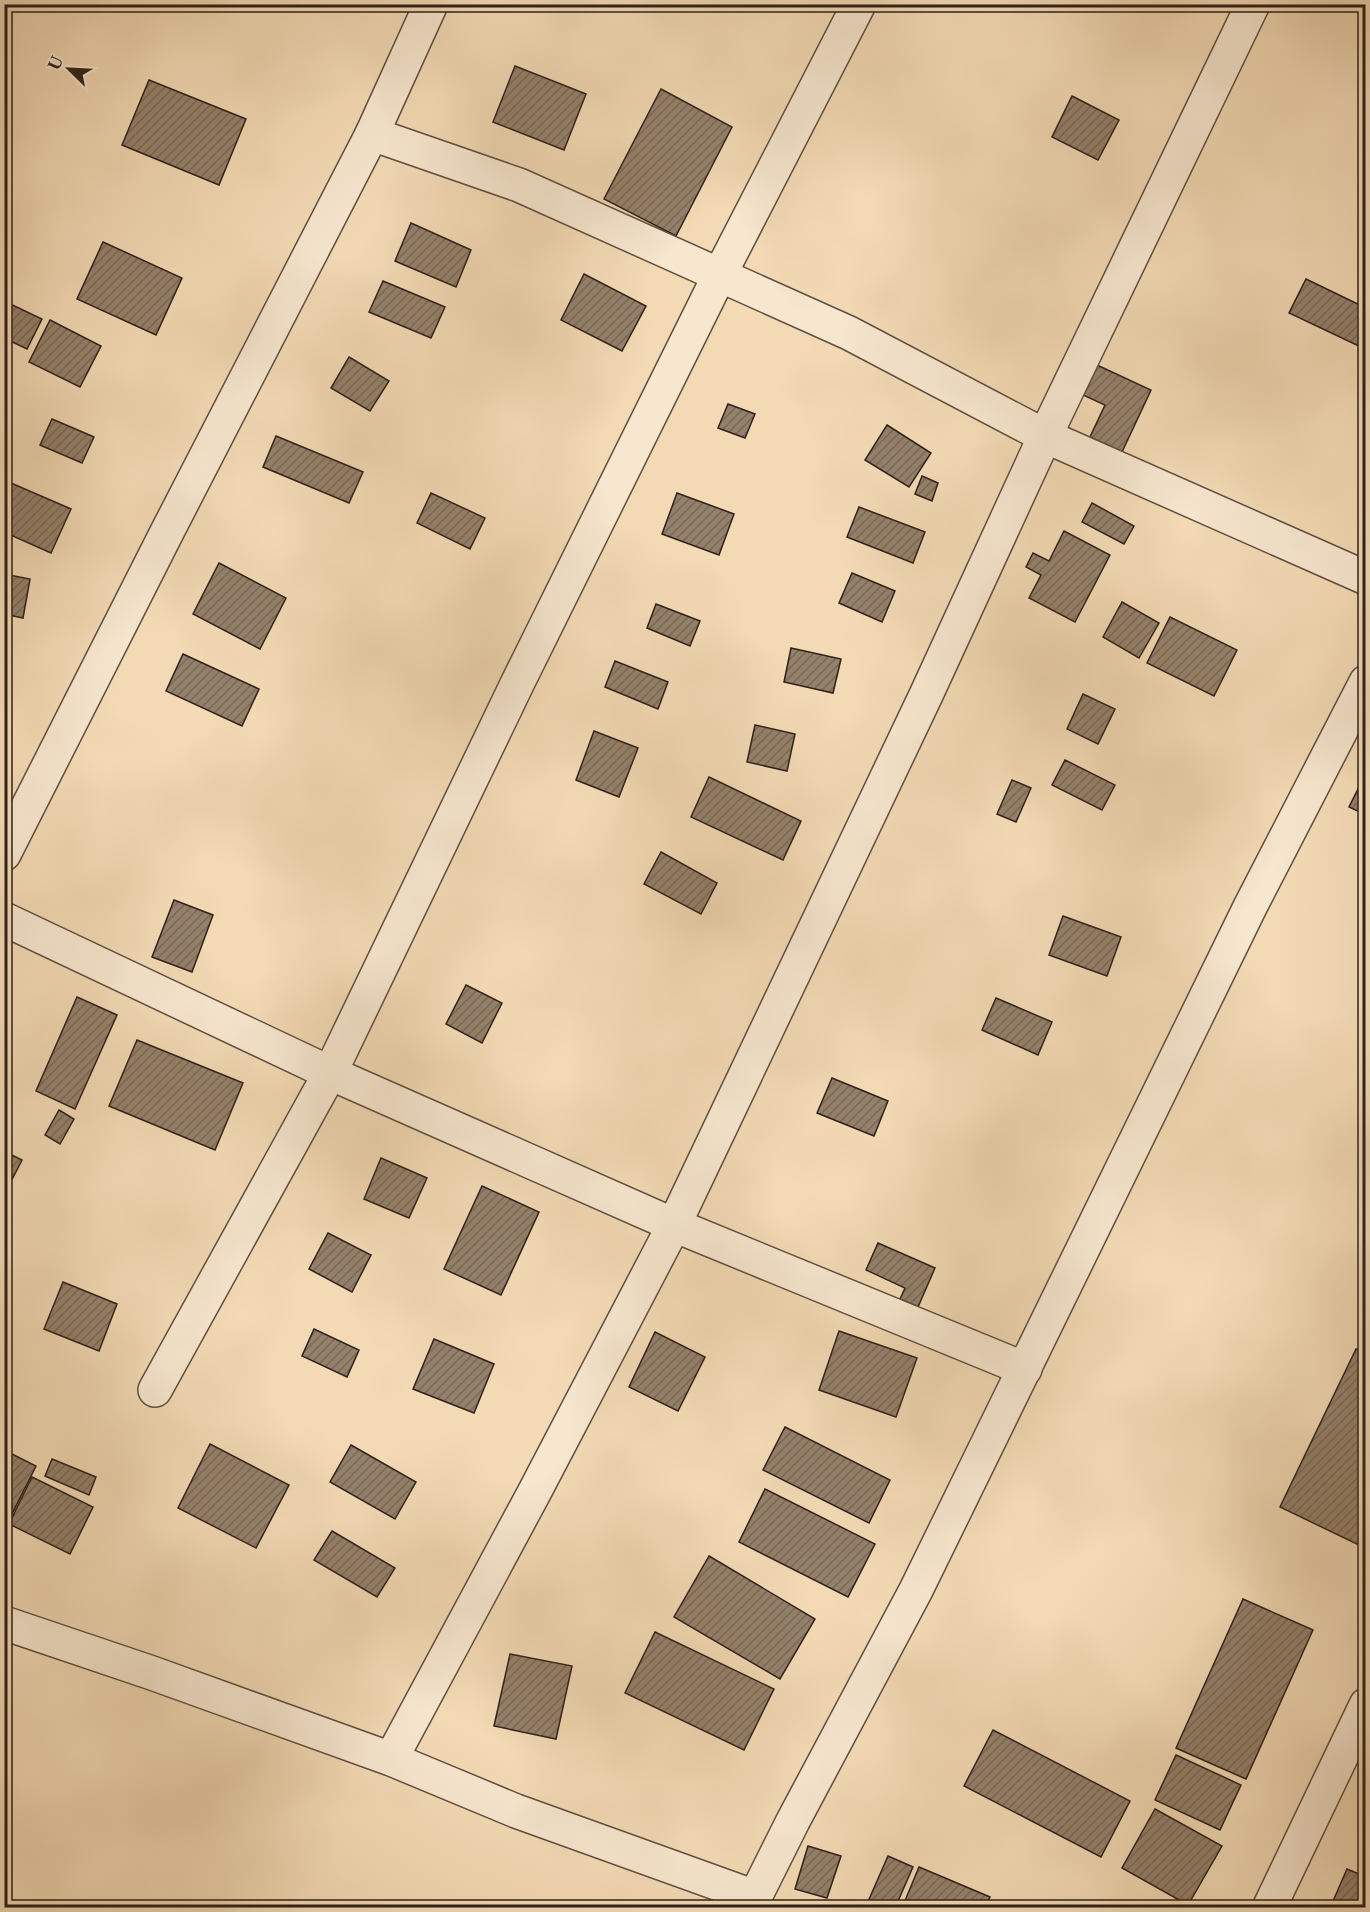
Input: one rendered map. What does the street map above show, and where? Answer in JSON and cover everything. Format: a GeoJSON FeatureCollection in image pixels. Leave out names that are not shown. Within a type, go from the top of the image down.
{"type":"FeatureCollection","features":[{"type":"Feature","properties":{"kind":"street"},"geometry":{"type":"LineString","coordinates":[[4,854],[372,134],[431,4]]}},
{"type":"Feature","properties":{"kind":"street"},"geometry":{"type":"LineString","coordinates":[[155,1390],[330,1073],[518,682],[719,276],[859,4]]}},
{"type":"Feature","properties":{"kind":"street"},"geometry":{"type":"LineString","coordinates":[[391,1759],[675,1225],[926,695],[1044,436],[1253,4]]}},
{"type":"Feature","properties":{"kind":"street"},"geometry":{"type":"LineString","coordinates":[[372,134],[519,185],[849,333],[1044,436],[1365,578]]}},
{"type":"Feature","properties":{"kind":"street"},"geometry":{"type":"LineString","coordinates":[[4,1623],[152,1673],[391,1759],[516,1811],[766,1902],[793,1821],[916,1590],[1250,907],[1365,682]]}},
{"type":"Feature","properties":{"kind":"street"},"geometry":{"type":"LineString","coordinates":[[4,919],[330,1073],[675,1225],[1025,1369]]}},
{"type":"Feature","properties":{"kind":"street"},"geometry":{"type":"LineString","coordinates":[[1269,1908],[1365,1705]]}},
{"type":"Feature","properties":{"kind":"building"},"geometry":{"type":"Polygon","coordinates":[[[515,66],[586,94],[564,150],[493,122],[515,66]]]}},
{"type":"Feature","properties":{"kind":"building"},"geometry":{"type":"Polygon","coordinates":[[[149,80],[246,119],[219,185],[122,145],[149,80]]]}},
{"type":"Feature","properties":{"kind":"building"},"geometry":{"type":"Polygon","coordinates":[[[661,89],[732,127],[676,236],[604,199],[661,89]]]}},
{"type":"Feature","properties":{"kind":"building"},"geometry":{"type":"Polygon","coordinates":[[[1072,96],[1119,120],[1098,160],[1052,137],[1072,96]]]}},
{"type":"Feature","properties":{"kind":"building"},"geometry":{"type":"Polygon","coordinates":[[[411,223],[471,250],[456,287],[395,261],[411,223]]]}},
{"type":"Feature","properties":{"kind":"building"},"geometry":{"type":"Polygon","coordinates":[[[103,242],[182,278],[156,335],[77,299],[103,242]]]}},
{"type":"Feature","properties":{"kind":"building"},"geometry":{"type":"Polygon","coordinates":[[[584,274],[646,306],[622,351],[561,320],[584,274]]]}},
{"type":"Feature","properties":{"kind":"building"},"geometry":{"type":"Polygon","coordinates":[[[1306,279],[1366,308],[1366,343],[1363,348],[1289,313],[1306,279]]]}},
{"type":"Feature","properties":{"kind":"building"},"geometry":{"type":"Polygon","coordinates":[[[383,281],[445,307],[431,338],[369,312],[383,281]]]}},
{"type":"Feature","properties":{"kind":"building"},"geometry":{"type":"Polygon","coordinates":[[[4,301],[42,319],[27,349],[4,338],[4,301]]]}},
{"type":"Feature","properties":{"kind":"building"},"geometry":{"type":"Polygon","coordinates":[[[50,320],[101,346],[80,387],[29,362],[50,320]]]}},
{"type":"Feature","properties":{"kind":"building"},"geometry":{"type":"Polygon","coordinates":[[[349,357],[389,381],[370,411],[331,388],[349,357]]]}},
{"type":"Feature","properties":{"kind":"building"},"geometry":{"type":"Polygon","coordinates":[[[1097,365],[1151,390],[1122,452],[1090,437],[1105,405],[1083,395],[1097,365]]]}},
{"type":"Feature","properties":{"kind":"building"},"geometry":{"type":"Polygon","coordinates":[[[728,404],[755,414],[745,438],[718,428],[728,404]]]}},
{"type":"Feature","properties":{"kind":"building"},"geometry":{"type":"Polygon","coordinates":[[[52,419],[94,437],[82,463],[40,445],[52,419]]]}},
{"type":"Feature","properties":{"kind":"building"},"geometry":{"type":"Polygon","coordinates":[[[887,425],[931,453],[909,487],[865,460],[887,425]]]}},
{"type":"Feature","properties":{"kind":"building"},"geometry":{"type":"Polygon","coordinates":[[[276,436],[363,472],[349,503],[263,467],[276,436]]]}},
{"type":"Feature","properties":{"kind":"building"},"geometry":{"type":"Polygon","coordinates":[[[922,476],[938,483],[932,501],[915,494],[922,476]]]}},
{"type":"Feature","properties":{"kind":"building"},"geometry":{"type":"Polygon","coordinates":[[[4,480],[71,509],[51,553],[4,532],[4,480]]]}},
{"type":"Feature","properties":{"kind":"building"},"geometry":{"type":"Polygon","coordinates":[[[431,493],[485,518],[470,549],[417,523],[431,493]]]}},
{"type":"Feature","properties":{"kind":"building"},"geometry":{"type":"Polygon","coordinates":[[[677,493],[734,514],[719,555],[662,534],[677,493]]]}},
{"type":"Feature","properties":{"kind":"building"},"geometry":{"type":"Polygon","coordinates":[[[1092,503],[1134,526],[1124,544],[1082,522],[1092,503]]]}},
{"type":"Feature","properties":{"kind":"building"},"geometry":{"type":"Polygon","coordinates":[[[859,507],[925,532],[913,563],[847,537],[859,507]]]}},
{"type":"Feature","properties":{"kind":"building"},"geometry":{"type":"Polygon","coordinates":[[[1064,531],[1110,555],[1075,622],[1029,598],[1041,575],[1026,567],[1033,553],[1049,561],[1064,531]]]}},
{"type":"Feature","properties":{"kind":"building"},"geometry":{"type":"Polygon","coordinates":[[[219,563],[286,598],[260,649],[193,614],[219,563]]]}},
{"type":"Feature","properties":{"kind":"building"},"geometry":{"type":"Polygon","coordinates":[[[852,573],[895,591],[882,622],[839,603],[852,573]]]}},
{"type":"Feature","properties":{"kind":"building"},"geometry":{"type":"Polygon","coordinates":[[[4,574],[30,579],[23,618],[4,614],[4,574]]]}},
{"type":"Feature","properties":{"kind":"building"},"geometry":{"type":"Polygon","coordinates":[[[1122,602],[1159,623],[1139,658],[1103,637],[1122,602]]]}},
{"type":"Feature","properties":{"kind":"building"},"geometry":{"type":"Polygon","coordinates":[[[656,604],[700,621],[690,646],[647,628],[656,604]]]}},
{"type":"Feature","properties":{"kind":"building"},"geometry":{"type":"Polygon","coordinates":[[[1170,617],[1237,650],[1214,696],[1147,663],[1170,617]]]}},
{"type":"Feature","properties":{"kind":"building"},"geometry":{"type":"Polygon","coordinates":[[[791,648],[841,659],[833,693],[784,682],[791,648]]]}},
{"type":"Feature","properties":{"kind":"building"},"geometry":{"type":"Polygon","coordinates":[[[183,654],[259,689],[242,726],[166,691],[183,654]]]}},
{"type":"Feature","properties":{"kind":"building"},"geometry":{"type":"Polygon","coordinates":[[[615,661],[668,682],[658,709],[605,687],[615,661]]]}},
{"type":"Feature","properties":{"kind":"building"},"geometry":{"type":"Polygon","coordinates":[[[1083,694],[1115,709],[1098,744],[1067,729],[1083,694]]]}},
{"type":"Feature","properties":{"kind":"building"},"geometry":{"type":"Polygon","coordinates":[[[755,725],[795,734],[787,771],[747,762],[755,725]]]}},
{"type":"Feature","properties":{"kind":"building"},"geometry":{"type":"Polygon","coordinates":[[[594,731],[638,748],[619,797],[576,780],[594,731]]]}},
{"type":"Feature","properties":{"kind":"building"},"geometry":{"type":"Polygon","coordinates":[[[1065,760],[1115,785],[1102,810],[1052,785],[1065,760]]]}},
{"type":"Feature","properties":{"kind":"building"},"geometry":{"type":"Polygon","coordinates":[[[1366,773],[1366,815],[1349,807],[1366,773]]]}},
{"type":"Feature","properties":{"kind":"building"},"geometry":{"type":"Polygon","coordinates":[[[709,777],[801,821],[783,860],[691,817],[709,777]]]}},
{"type":"Feature","properties":{"kind":"building"},"geometry":{"type":"Polygon","coordinates":[[[1012,780],[1031,788],[1016,822],[997,814],[1012,780]]]}},
{"type":"Feature","properties":{"kind":"building"},"geometry":{"type":"Polygon","coordinates":[[[661,852],[717,883],[701,914],[644,884],[661,852]]]}},
{"type":"Feature","properties":{"kind":"building"},"geometry":{"type":"Polygon","coordinates":[[[174,900],[213,915],[192,972],[152,957],[174,900]]]}},
{"type":"Feature","properties":{"kind":"building"},"geometry":{"type":"Polygon","coordinates":[[[1063,916],[1121,937],[1107,976],[1049,955],[1063,916]]]}},
{"type":"Feature","properties":{"kind":"building"},"geometry":{"type":"Polygon","coordinates":[[[466,985],[502,1003],[482,1043],[446,1024],[466,985]]]}},
{"type":"Feature","properties":{"kind":"building"},"geometry":{"type":"Polygon","coordinates":[[[77,997],[117,1015],[75,1109],[36,1091],[77,997]]]}},
{"type":"Feature","properties":{"kind":"building"},"geometry":{"type":"Polygon","coordinates":[[[996,998],[1052,1022],[1038,1055],[982,1030],[996,998]]]}},
{"type":"Feature","properties":{"kind":"building"},"geometry":{"type":"Polygon","coordinates":[[[137,1040],[243,1083],[215,1150],[109,1106],[137,1040]]]}},
{"type":"Feature","properties":{"kind":"building"},"geometry":{"type":"Polygon","coordinates":[[[832,1078],[888,1101],[874,1136],[817,1113],[832,1078]]]}},
{"type":"Feature","properties":{"kind":"building"},"geometry":{"type":"Polygon","coordinates":[[[59,1110],[74,1119],[60,1144],[45,1135],[59,1110]]]}},
{"type":"Feature","properties":{"kind":"building"},"geometry":{"type":"Polygon","coordinates":[[[4,1151],[22,1160],[4,1195],[4,1151]]]}},
{"type":"Feature","properties":{"kind":"building"},"geometry":{"type":"Polygon","coordinates":[[[381,1158],[427,1178],[409,1218],[364,1199],[381,1158]]]}},
{"type":"Feature","properties":{"kind":"building"},"geometry":{"type":"Polygon","coordinates":[[[482,1186],[539,1212],[501,1295],[444,1269],[482,1186]]]}},
{"type":"Feature","properties":{"kind":"building"},"geometry":{"type":"Polygon","coordinates":[[[328,1233],[371,1255],[352,1292],[309,1269],[328,1233]]]}},
{"type":"Feature","properties":{"kind":"building"},"geometry":{"type":"Polygon","coordinates":[[[878,1243],[935,1268],[918,1307],[900,1299],[905,1288],[866,1270],[878,1243]]]}},
{"type":"Feature","properties":{"kind":"building"},"geometry":{"type":"Polygon","coordinates":[[[63,1282],[117,1304],[99,1351],[44,1329],[63,1282]]]}},
{"type":"Feature","properties":{"kind":"building"},"geometry":{"type":"Polygon","coordinates":[[[314,1329],[359,1350],[347,1377],[302,1356],[314,1329]]]}},
{"type":"Feature","properties":{"kind":"building"},"geometry":{"type":"Polygon","coordinates":[[[839,1331],[917,1358],[896,1417],[819,1390],[839,1331]]]}},
{"type":"Feature","properties":{"kind":"building"},"geometry":{"type":"Polygon","coordinates":[[[655,1332],[705,1357],[678,1411],[629,1387],[655,1332]]]}},
{"type":"Feature","properties":{"kind":"building"},"geometry":{"type":"Polygon","coordinates":[[[434,1339],[494,1364],[474,1413],[413,1389],[434,1339]]]}},
{"type":"Feature","properties":{"kind":"building"},"geometry":{"type":"Polygon","coordinates":[[[1356,1349],[1366,1354],[1366,1537],[1361,1546],[1280,1507],[1356,1349]]]}},
{"type":"Feature","properties":{"kind":"building"},"geometry":{"type":"Polygon","coordinates":[[[785,1427],[890,1480],[869,1523],[763,1470],[785,1427]]]}},
{"type":"Feature","properties":{"kind":"building"},"geometry":{"type":"Polygon","coordinates":[[[210,1444],[289,1485],[256,1548],[178,1508],[210,1444]]]}},
{"type":"Feature","properties":{"kind":"building"},"geometry":{"type":"Polygon","coordinates":[[[351,1445],[416,1482],[395,1519],[330,1482],[351,1445]]]}},
{"type":"Feature","properties":{"kind":"building"},"geometry":{"type":"Polygon","coordinates":[[[4,1450],[36,1466],[10,1518],[4,1515],[4,1450]]]}},
{"type":"Feature","properties":{"kind":"building"},"geometry":{"type":"Polygon","coordinates":[[[52,1459],[96,1477],[89,1495],[45,1476],[52,1459]]]}},
{"type":"Feature","properties":{"kind":"building"},"geometry":{"type":"Polygon","coordinates":[[[32,1477],[93,1507],[70,1554],[9,1524],[32,1477]]]}},
{"type":"Feature","properties":{"kind":"building"},"geometry":{"type":"Polygon","coordinates":[[[765,1489],[875,1544],[848,1597],[739,1542],[765,1489]]]}},
{"type":"Feature","properties":{"kind":"building"},"geometry":{"type":"Polygon","coordinates":[[[332,1531],[395,1568],[377,1597],[314,1560],[332,1531]]]}},
{"type":"Feature","properties":{"kind":"building"},"geometry":{"type":"Polygon","coordinates":[[[709,1556],[815,1619],[780,1679],[674,1617],[709,1556]]]}},
{"type":"Feature","properties":{"kind":"building"},"geometry":{"type":"Polygon","coordinates":[[[1243,1599],[1313,1630],[1246,1779],[1176,1748],[1243,1599]]]}},
{"type":"Feature","properties":{"kind":"building"},"geometry":{"type":"Polygon","coordinates":[[[655,1632],[774,1689],[744,1750],[625,1693],[655,1632]]]}},
{"type":"Feature","properties":{"kind":"building"},"geometry":{"type":"Polygon","coordinates":[[[510,1654],[572,1666],[556,1739],[494,1726],[510,1654]]]}},
{"type":"Feature","properties":{"kind":"building"},"geometry":{"type":"Polygon","coordinates":[[[993,1730],[1130,1801],[1101,1857],[964,1786],[993,1730]]]}},
{"type":"Feature","properties":{"kind":"building"},"geometry":{"type":"Polygon","coordinates":[[[1176,1755],[1241,1785],[1220,1830],[1155,1800],[1176,1755]]]}},
{"type":"Feature","properties":{"kind":"building"},"geometry":{"type":"Polygon","coordinates":[[[1155,1809],[1222,1846],[1188,1905],[1122,1868],[1155,1809]]]}},
{"type":"Feature","properties":{"kind":"building"},"geometry":{"type":"Polygon","coordinates":[[[808,1846],[841,1856],[827,1898],[795,1889],[808,1846]]]}},
{"type":"Feature","properties":{"kind":"building"},"geometry":{"type":"Polygon","coordinates":[[[888,1856],[913,1867],[895,1908],[874,1908],[867,1904],[888,1856]]]}},
{"type":"Feature","properties":{"kind":"building"},"geometry":{"type":"Polygon","coordinates":[[[919,1867],[990,1897],[985,1908],[902,1908],[919,1867]]]}},
{"type":"Feature","properties":{"kind":"building"},"geometry":{"type":"Polygon","coordinates":[[[1347,1869],[1366,1877],[1366,1908],[1330,1908],[1347,1869]]]}}]}
